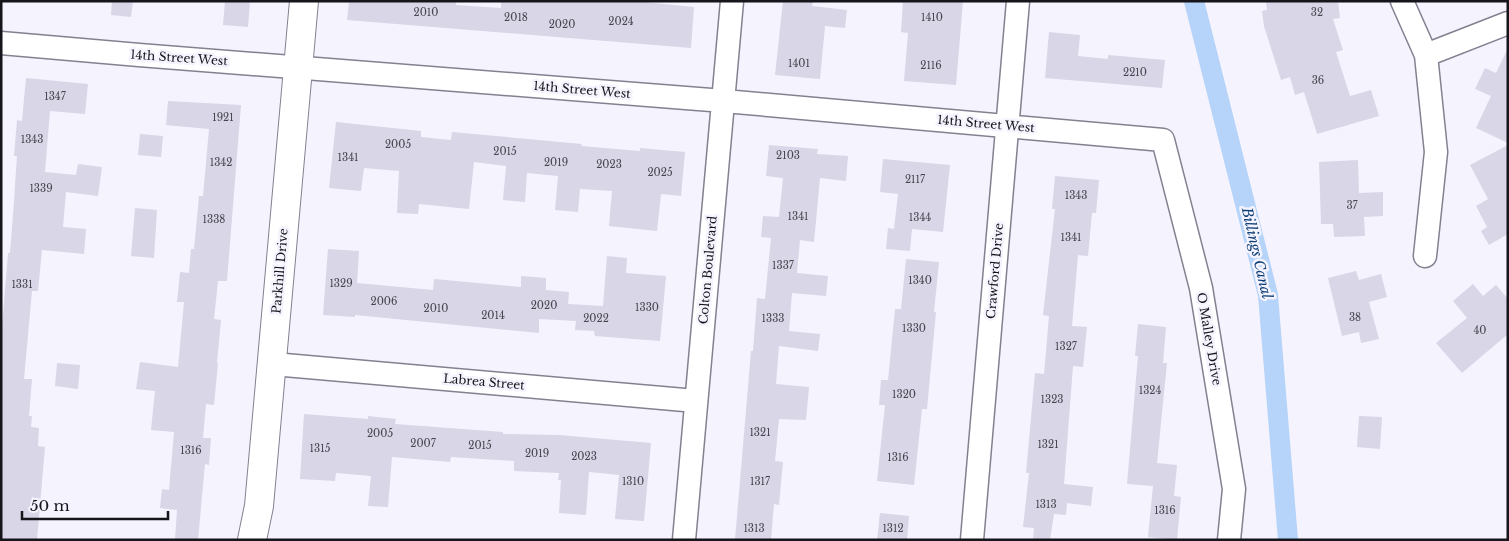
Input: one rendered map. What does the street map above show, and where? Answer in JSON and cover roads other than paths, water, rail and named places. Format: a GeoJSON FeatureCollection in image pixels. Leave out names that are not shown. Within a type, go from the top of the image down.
{"type":"FeatureCollection","features":[{"type":"Feature","properties":{"kind":"street","name":"Parkhill Drive"},"geometry":{"type":"LineString","coordinates":[[252,540],[259,506],[273,364],[304,1]]}},
{"type":"Feature","properties":{"kind":"street","name":"Colton Boulevard"},"geometry":{"type":"LineString","coordinates":[[684,540],[732,1]]}},
{"type":"Feature","properties":{"kind":"street","name":"Crawford Drive"},"geometry":{"type":"LineString","coordinates":[[972,540],[1018,1]]}},
{"type":"Feature","properties":{"kind":"street"},"geometry":{"type":"LineString","coordinates":[[1402,1],[1426,55],[1436,152],[1425,256]]}},
{"type":"Feature","properties":{"kind":"street"},"geometry":{"type":"LineString","coordinates":[[1426,55],[1508,23]]}},
{"type":"Feature","properties":{"kind":"street","name":"14th Street West"},"geometry":{"type":"LineString","coordinates":[[1,43],[1163,140]]}},
{"type":"Feature","properties":{"kind":"street","name":"O Malley Drive"},"geometry":{"type":"LineString","coordinates":[[1163,140],[1200,288],[1234,489],[1229,540]]}},
{"type":"Feature","properties":{"kind":"street","name":"Labrea Street"},"geometry":{"type":"LineString","coordinates":[[273,364],[696,401]]}},
{"type":"Feature","properties":{"kind":"waterway","name":"Billings Canal"},"geometry":{"type":"LineString","coordinates":[[1194,1],[1268,295],[1288,540]]}}]}
